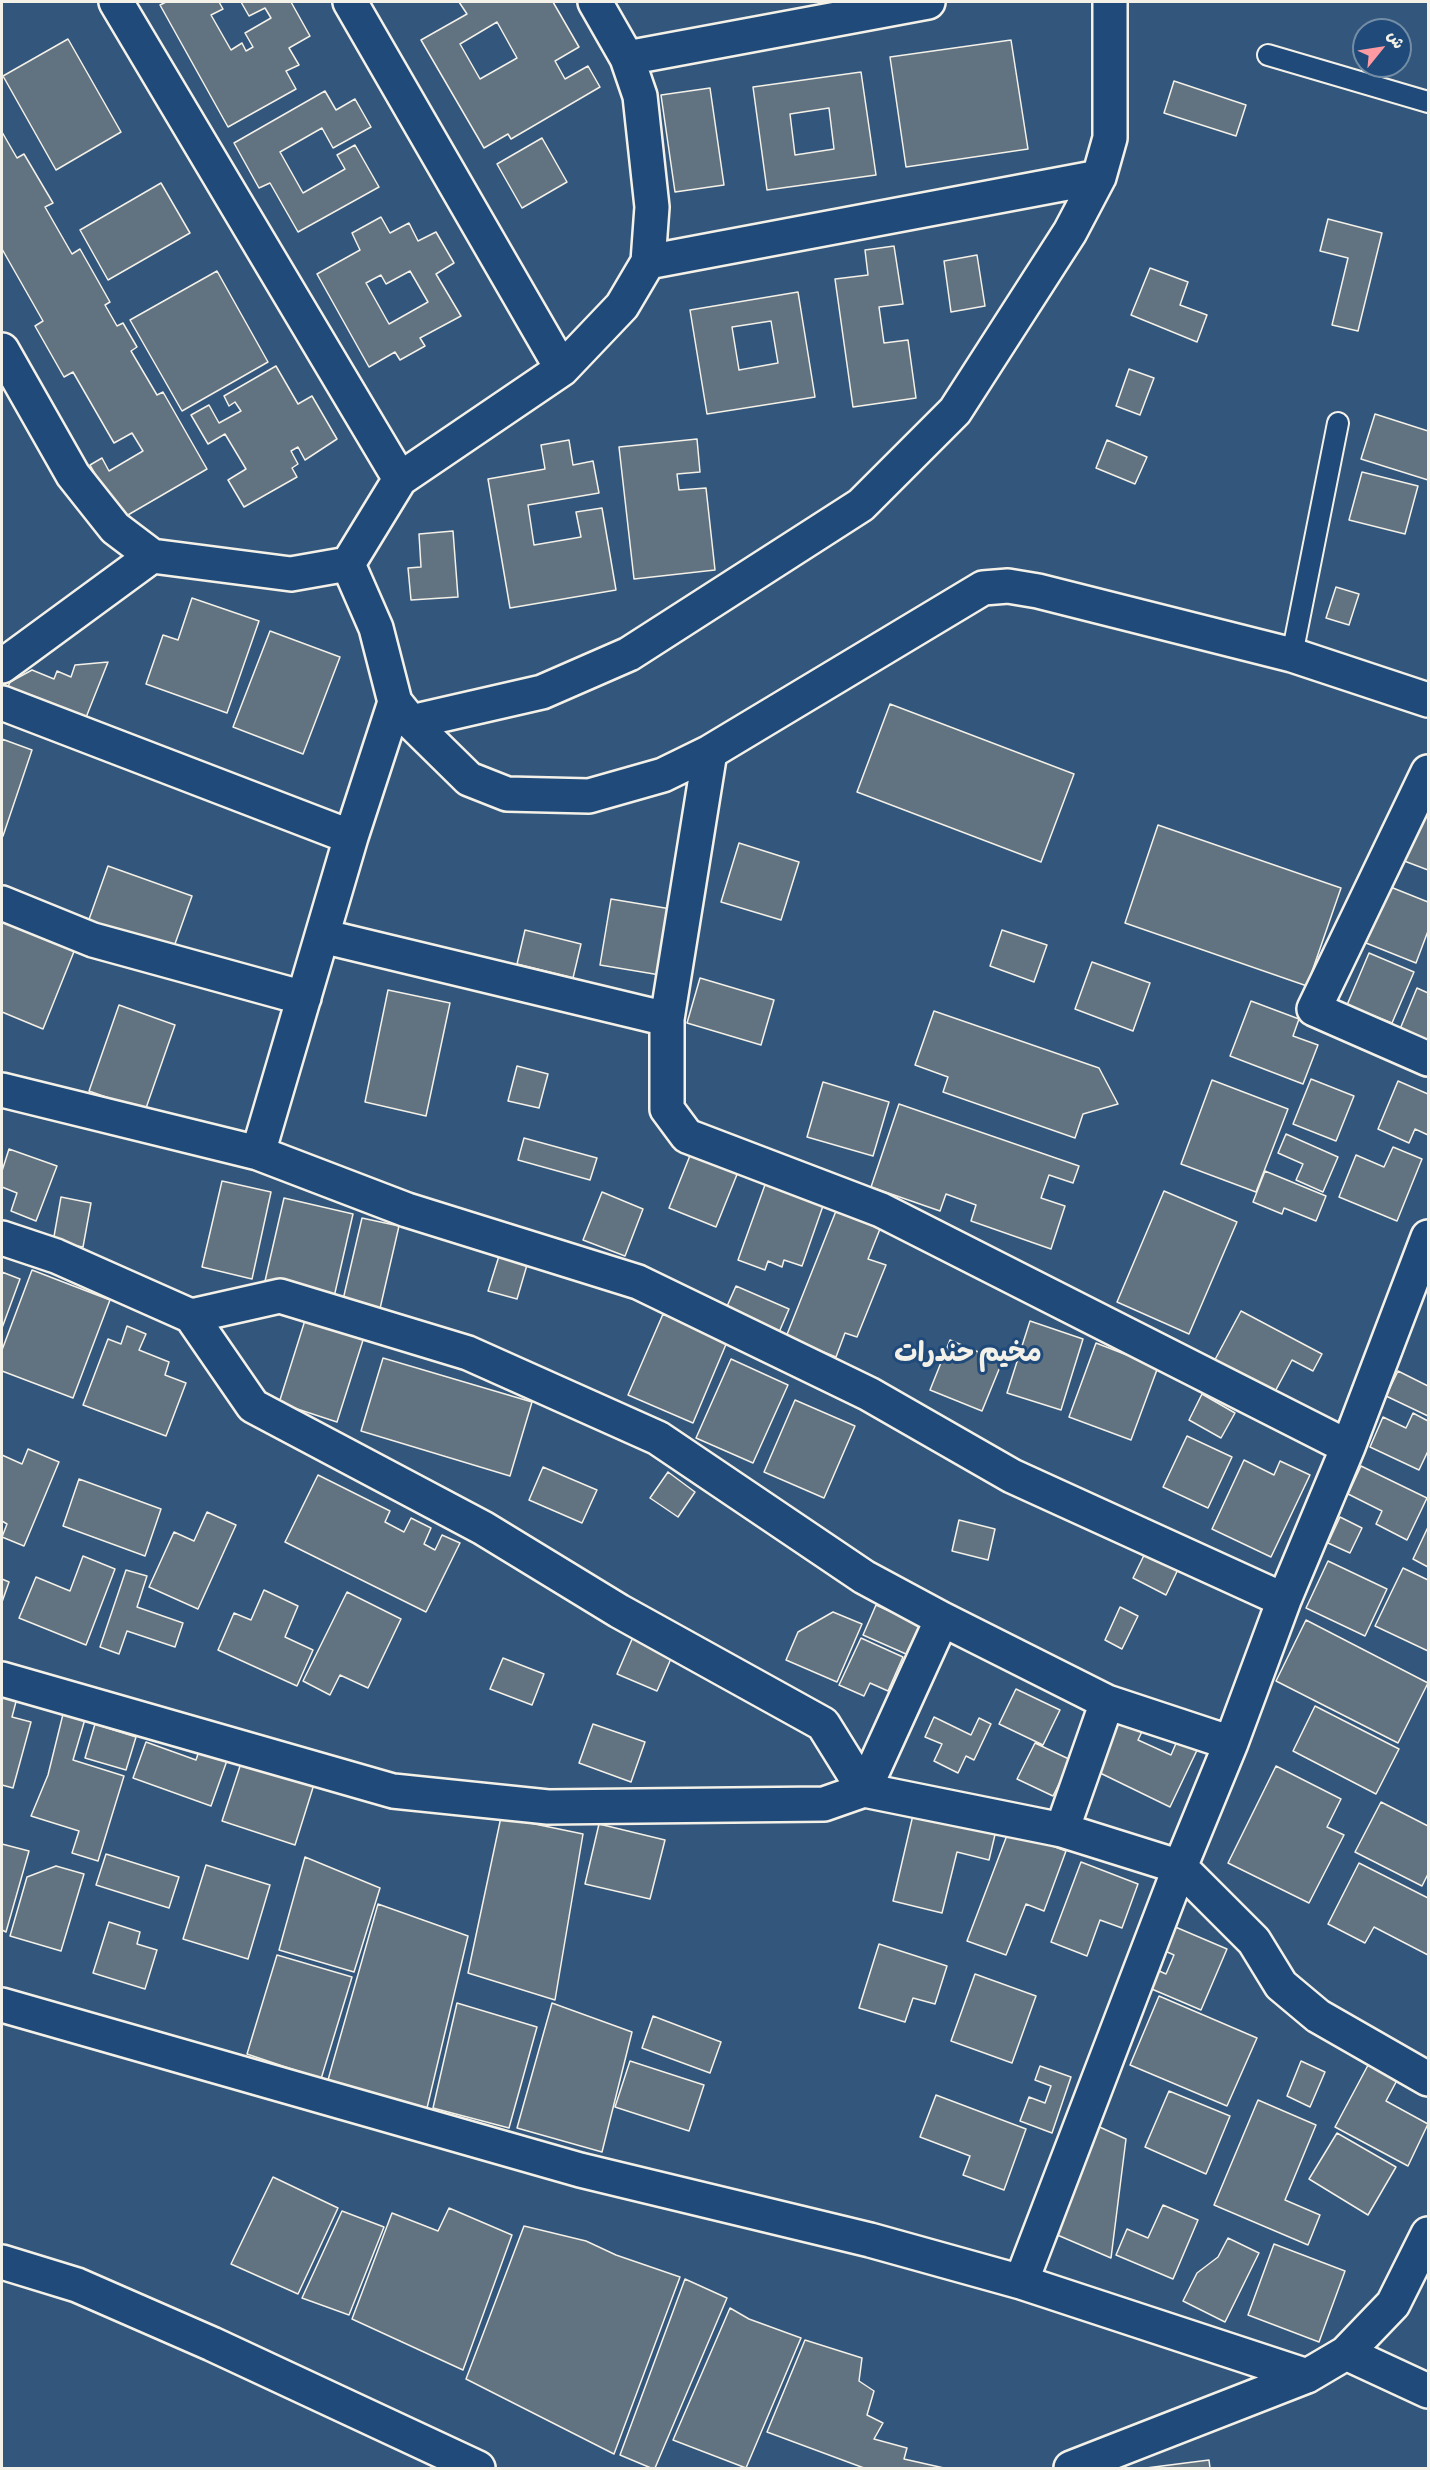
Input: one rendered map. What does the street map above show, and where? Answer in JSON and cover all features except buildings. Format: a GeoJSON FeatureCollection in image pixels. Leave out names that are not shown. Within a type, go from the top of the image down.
{"type":"FeatureCollection","features":[{"type":"Feature","properties":{"kind":"street"},"geometry":{"type":"LineString","coordinates":[[116,2],[400,479]]}},
{"type":"Feature","properties":{"kind":"street"},"geometry":{"type":"LineString","coordinates":[[350,2],[562,369]]}},
{"type":"Feature","properties":{"kind":"street"},"geometry":{"type":"LineString","coordinates":[[2,350],[73,475],[115,528],[152,556],[291,574],[348,564],[400,479],[562,369],[622,306],[648,262],[652,207],[640,96],[627,58],[595,2]]}},
{"type":"Feature","properties":{"kind":"street"},"geometry":{"type":"LineString","coordinates":[[627,58],[928,2]]}},
{"type":"Feature","properties":{"kind":"street"},"geometry":{"type":"LineString","coordinates":[[403,712],[542,692],[629,654],[861,505],[955,411],[1071,232],[1099,177],[1110,138],[1110,2]]}},
{"type":"Feature","properties":{"kind":"street"},"geometry":{"type":"LineString","coordinates":[[648,262],[1099,177]]}},
{"type":"Feature","properties":{"kind":"street"},"geometry":{"type":"LineString","coordinates":[[2,666],[152,556]]}},
{"type":"Feature","properties":{"kind":"street"},"geometry":{"type":"LineString","coordinates":[[348,564],[376,628],[403,712],[469,779],[507,794],[589,796],[663,775],[710,752],[983,588],[1008,586],[1038,591],[1292,655],[1428,700]]}},
{"type":"Feature","properties":{"kind":"street"},"geometry":{"type":"LineString","coordinates":[[2,702],[351,837]]}},
{"type":"Feature","properties":{"kind":"street"},"geometry":{"type":"LineString","coordinates":[[258,1153],[351,837],[403,712]]}},
{"type":"Feature","properties":{"kind":"street"},"geometry":{"type":"LineString","coordinates":[[710,752],[667,1019],[667,1109],[687,1136],[881,1210],[1348,1447]]}},
{"type":"Feature","properties":{"kind":"street"},"geometry":{"type":"LineString","coordinates":[[1428,772],[1314,1009],[1428,1059]]}},
{"type":"Feature","properties":{"kind":"street"},"geometry":{"type":"LineString","coordinates":[[2,903],[93,940],[304,998]]}},
{"type":"Feature","properties":{"kind":"street"},"geometry":{"type":"LineString","coordinates":[[322,936],[667,1019]]}},
{"type":"Feature","properties":{"kind":"street"},"geometry":{"type":"LineString","coordinates":[[2,1090],[258,1153],[407,1210],[638,1282],[869,1394],[1012,1476],[1284,1599]]}},
{"type":"Feature","properties":{"kind":"street"},"geometry":{"type":"LineString","coordinates":[[1021,2282],[1180,1867],[1231,1743],[1284,1599],[1348,1447],[1428,1237]]}},
{"type":"Feature","properties":{"kind":"street"},"geometry":{"type":"LineString","coordinates":[[2,1238],[56,1256],[191,1316],[253,1406],[483,1528],[619,1611],[823,1724],[864,1790]]}},
{"type":"Feature","properties":{"kind":"street"},"geometry":{"type":"LineString","coordinates":[[191,1316],[280,1296],[468,1353],[658,1438],[864,1577],[942,1619],[1107,1702],[1231,1743]]}},
{"type":"Feature","properties":{"kind":"street"},"geometry":{"type":"LineString","coordinates":[[864,1790],[942,1619]]}},
{"type":"Feature","properties":{"kind":"street"},"geometry":{"type":"LineString","coordinates":[[2,1679],[393,1791],[548,1807],[824,1804],[864,1790],[1062,1830],[1180,1867],[1254,1941],[1281,1985],[1288,1991],[1318,2016],[1428,2079]]}},
{"type":"Feature","properties":{"kind":"street"},"geometry":{"type":"LineString","coordinates":[[1062,1830],[1107,1702]]}},
{"type":"Feature","properties":{"kind":"street"},"geometry":{"type":"LineString","coordinates":[[2,2005],[580,2170],[870,2240],[1021,2282],[1307,2376]]}},
{"type":"Feature","properties":{"kind":"street"},"geometry":{"type":"LineString","coordinates":[[1071,2469],[1307,2376],[1346,2352],[1393,2304],[1428,2234]]}},
{"type":"Feature","properties":{"kind":"street"},"geometry":{"type":"LineString","coordinates":[[2,2262],[77,2285],[212,2344],[478,2469]]}},
{"type":"Feature","properties":{"kind":"street"},"geometry":{"type":"LineString","coordinates":[[1346,2352],[1428,2391]]}},
{"type":"Feature","properties":{"kind":"lane"},"geometry":{"type":"LineString","coordinates":[[1269,55],[1428,102]]}},
{"type":"Feature","properties":{"kind":"lane"},"geometry":{"type":"LineString","coordinates":[[1292,655],[1338,423]]}},
{"type":"Feature","properties":{"kind":"district","name":"مخيم حندرات"},"geometry":{"type":"Point","coordinates":[968,1354]}}]}
